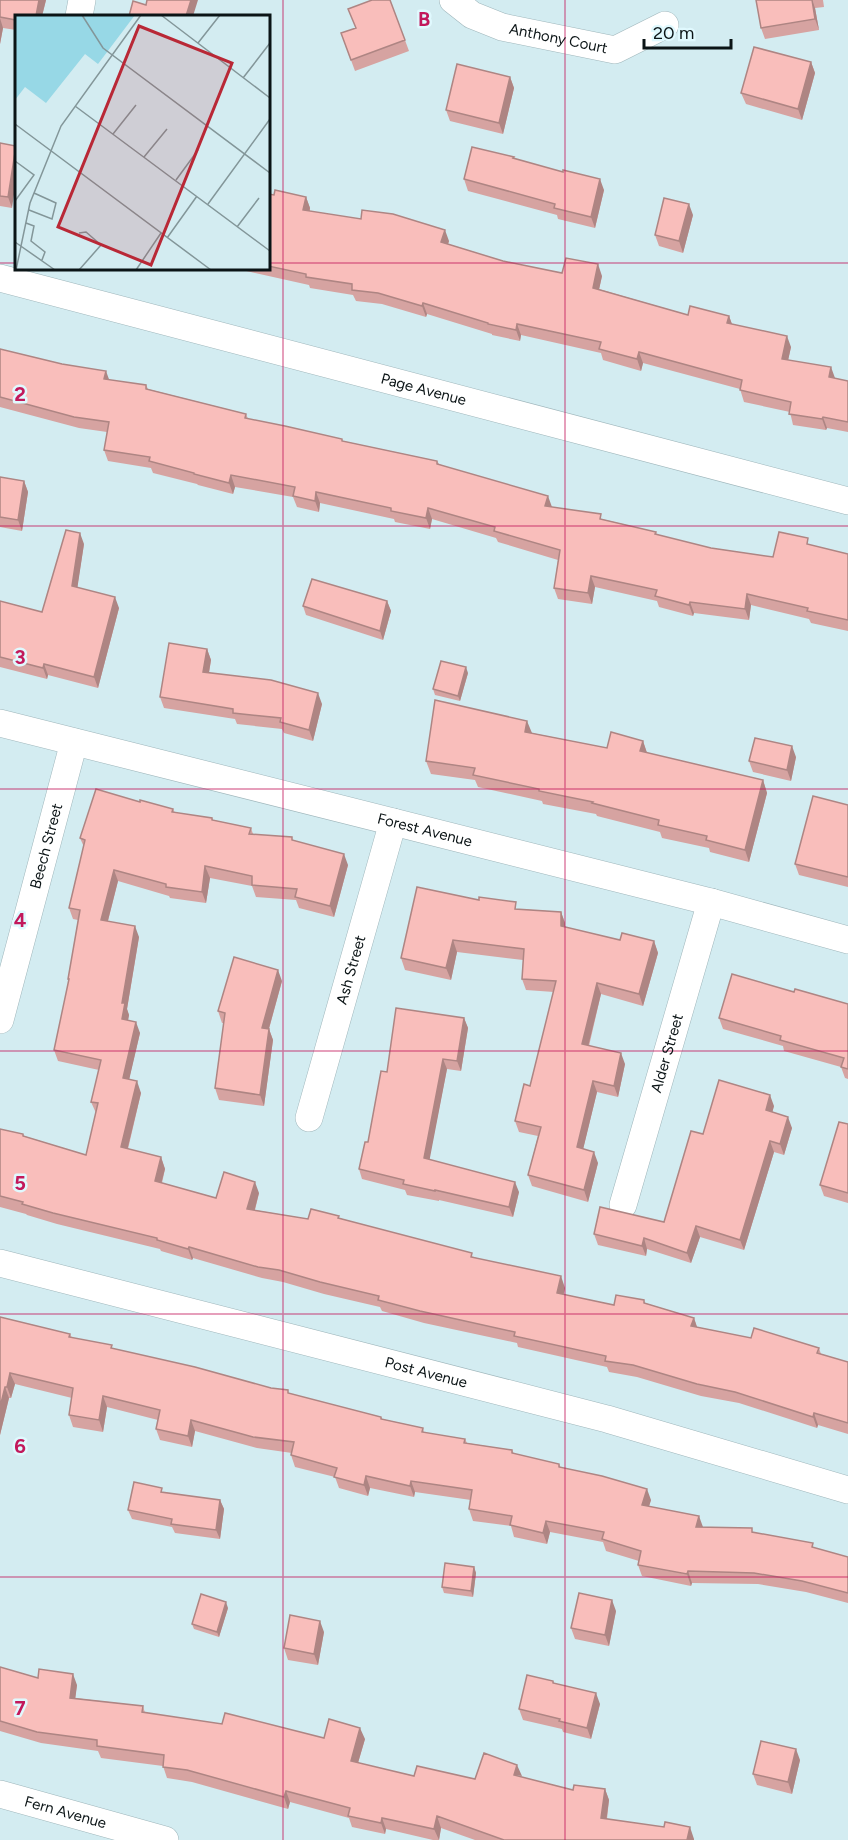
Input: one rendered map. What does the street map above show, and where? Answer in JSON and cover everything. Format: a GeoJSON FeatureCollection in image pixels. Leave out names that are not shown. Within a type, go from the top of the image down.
{"type":"FeatureCollection","features":[{"type":"Feature","properties":{"kind":"street"},"geometry":{"type":"LineString","coordinates":[[79,15],[82,0]]}},
{"type":"Feature","properties":{"kind":"street","name":"Anthony Court"},"geometry":{"type":"LineString","coordinates":[[453,0],[472,15],[502,27],[615,50],[665,25]]}},
{"type":"Feature","properties":{"kind":"street","name":"Page Avenue"},"geometry":{"type":"LineString","coordinates":[[13,276],[848,501]]}},
{"type":"Feature","properties":{"kind":"street","name":"Forest Avenue"},"geometry":{"type":"LineString","coordinates":[[0,723],[711,902],[848,940]]}},
{"type":"Feature","properties":{"kind":"street","name":"Beech Street"},"geometry":{"type":"LineString","coordinates":[[0,1020],[74,742]]}},
{"type":"Feature","properties":{"kind":"street","name":"Ash Street"},"geometry":{"type":"LineString","coordinates":[[309,1118],[393,822]]}},
{"type":"Feature","properties":{"kind":"street","name":"Alder Street"},"geometry":{"type":"LineString","coordinates":[[623,1205],[711,902]]}},
{"type":"Feature","properties":{"kind":"street","name":"Post Avenue"},"geometry":{"type":"LineString","coordinates":[[0,1263],[607,1419],[848,1490]]}},
{"type":"Feature","properties":{"kind":"street","name":"Fern Avenue"},"geometry":{"type":"LineString","coordinates":[[0,1794],[165,1840]]}},
{"type":"Feature","properties":{"kind":"building"},"geometry":{"type":"Polygon","coordinates":[[[0,0],[39,0],[36,15],[15,15],[15,20],[0,17],[0,0]]]}},
{"type":"Feature","properties":{"kind":"building"},"geometry":{"type":"Polygon","coordinates":[[[147,0],[191,0],[186,15],[129,15],[133,1],[146,5],[147,0]]]}},
{"type":"Feature","properties":{"kind":"building"},"geometry":{"type":"Polygon","coordinates":[[[372,0],[390,0],[405,40],[351,60],[341,33],[356,28],[348,9],[372,0]]]}},
{"type":"Feature","properties":{"kind":"building"},"geometry":{"type":"Polygon","coordinates":[[[756,0],[812,0],[815,19],[761,28],[756,0]]]}},
{"type":"Feature","properties":{"kind":"building"},"geometry":{"type":"Polygon","coordinates":[[[754,47],[811,62],[798,109],[741,93],[754,47]]]}},
{"type":"Feature","properties":{"kind":"building"},"geometry":{"type":"Polygon","coordinates":[[[457,64],[510,77],[499,123],[446,110],[457,64]]]}},
{"type":"Feature","properties":{"kind":"building"},"geometry":{"type":"Polygon","coordinates":[[[0,143],[15,146],[15,152],[8,197],[0,196],[0,143]]]}},
{"type":"Feature","properties":{"kind":"building"},"geometry":{"type":"Polygon","coordinates":[[[472,147],[563,172],[563,170],[600,179],[591,217],[554,208],[555,204],[464,179],[472,147]]]}},
{"type":"Feature","properties":{"kind":"building"},"geometry":{"type":"Polygon","coordinates":[[[275,190],[306,197],[303,210],[361,219],[362,210],[393,214],[445,230],[441,242],[503,261],[562,273],[566,258],[598,264],[593,288],[688,315],[690,306],[729,316],[727,323],[787,336],[782,359],[831,367],[829,377],[848,381],[848,422],[789,414],[791,402],[740,390],[742,380],[639,352],[637,359],[599,349],[601,342],[517,324],[516,330],[488,324],[423,303],[422,306],[378,293],[352,290],[352,284],[306,277],[306,274],[270,266],[270,194],[274,195],[275,190]]]}},
{"type":"Feature","properties":{"kind":"building"},"geometry":{"type":"Polygon","coordinates":[[[664,198],[689,204],[679,241],[655,235],[664,198]]]}},
{"type":"Feature","properties":{"kind":"building"},"geometry":{"type":"Polygon","coordinates":[[[0,349],[62,364],[106,371],[104,379],[146,385],[146,389],[246,414],[245,418],[437,461],[437,464],[548,496],[545,506],[601,514],[600,519],[711,548],[773,557],[779,532],[808,538],[807,544],[848,554],[848,620],[747,594],[745,609],[690,602],[689,605],[655,596],[657,590],[591,576],[588,593],[554,588],[560,550],[494,531],[495,527],[428,508],[426,518],[316,492],[315,501],[293,496],[295,487],[231,475],[229,483],[149,461],[150,457],[104,450],[109,422],[74,417],[0,397],[0,349]]]}},
{"type":"Feature","properties":{"kind":"building"},"geometry":{"type":"Polygon","coordinates":[[[0,477],[24,481],[18,520],[0,517],[0,477]]]}},
{"type":"Feature","properties":{"kind":"building"},"geometry":{"type":"Polygon","coordinates":[[[66,530],[80,533],[72,586],[115,597],[94,677],[44,664],[43,668],[0,657],[0,601],[42,612],[66,530]]]}},
{"type":"Feature","properties":{"kind":"building"},"geometry":{"type":"Polygon","coordinates":[[[312,579],[387,601],[380,631],[303,606],[312,579]]]}},
{"type":"Feature","properties":{"kind":"building"},"geometry":{"type":"Polygon","coordinates":[[[169,643],[207,649],[203,672],[271,680],[318,693],[309,730],[280,722],[281,718],[233,713],[233,709],[160,697],[169,643]]]}},
{"type":"Feature","properties":{"kind":"building"},"geometry":{"type":"Polygon","coordinates":[[[441,661],[466,667],[458,696],[433,689],[441,661]]]}},
{"type":"Feature","properties":{"kind":"building"},"geometry":{"type":"Polygon","coordinates":[[[435,700],[527,721],[525,732],[607,748],[611,732],[643,741],[640,751],[763,780],[745,850],[706,840],[707,836],[658,825],[659,820],[593,802],[473,775],[475,768],[426,761],[435,700]]]}},
{"type":"Feature","properties":{"kind":"building"},"geometry":{"type":"Polygon","coordinates":[[[755,738],[792,746],[787,770],[749,761],[755,738]]]}},
{"type":"Feature","properties":{"kind":"building"},"geometry":{"type":"Polygon","coordinates":[[[96,789],[173,809],[172,812],[212,818],[212,820],[251,828],[249,834],[292,837],[292,840],[344,854],[330,906],[295,897],[297,889],[252,885],[252,876],[205,866],[202,892],[166,887],[166,884],[114,870],[101,920],[135,926],[122,1003],[125,1003],[122,1019],[136,1022],[123,1078],[137,1081],[121,1147],[161,1157],[155,1181],[216,1198],[224,1172],[255,1182],[247,1209],[308,1219],[311,1209],[472,1253],[471,1257],[561,1276],[557,1293],[614,1305],[616,1295],[644,1300],[644,1303],[694,1318],[691,1326],[751,1338],[754,1328],[819,1348],[817,1353],[848,1362],[848,1423],[814,1413],[813,1417],[735,1392],[697,1384],[633,1365],[605,1361],[606,1356],[514,1336],[515,1332],[378,1300],[379,1296],[279,1270],[258,1267],[189,1247],[188,1249],[157,1240],[157,1238],[53,1213],[0,1196],[0,1129],[23,1134],[23,1136],[86,1155],[98,1103],[91,1102],[101,1060],[54,1050],[80,910],[69,908],[85,840],[80,838],[96,789]]]}},
{"type":"Feature","properties":{"kind":"building"},"geometry":{"type":"Polygon","coordinates":[[[813,796],[848,805],[848,877],[795,864],[813,796]]]}},
{"type":"Feature","properties":{"kind":"building"},"geometry":{"type":"Polygon","coordinates":[[[417,887],[479,900],[479,897],[516,902],[515,909],[561,912],[561,926],[620,940],[622,933],[654,941],[639,994],[597,983],[582,1044],[621,1053],[614,1086],[593,1081],[577,1147],[594,1152],[584,1190],[528,1175],[541,1127],[515,1121],[524,1084],[530,1086],[556,981],[522,979],[524,949],[453,940],[446,968],[401,958],[417,887]]]}},
{"type":"Feature","properties":{"kind":"building"},"geometry":{"type":"Polygon","coordinates":[[[234,957],[278,970],[262,1028],[269,1029],[260,1095],[215,1088],[225,1013],[218,1011],[234,957]]]}},
{"type":"Feature","properties":{"kind":"building"},"geometry":{"type":"Polygon","coordinates":[[[732,974],[794,992],[795,989],[848,1004],[848,1069],[841,1067],[844,1058],[780,1040],[781,1036],[719,1018],[732,974]]]}},
{"type":"Feature","properties":{"kind":"building"},"geometry":{"type":"Polygon","coordinates":[[[396,1008],[464,1018],[457,1061],[443,1059],[424,1158],[515,1182],[509,1207],[403,1184],[404,1180],[359,1169],[365,1142],[368,1142],[381,1071],[387,1072],[396,1008]]]}},
{"type":"Feature","properties":{"kind":"building"},"geometry":{"type":"Polygon","coordinates":[[[719,1080],[770,1095],[766,1110],[788,1117],[780,1144],[770,1141],[740,1240],[696,1226],[687,1253],[644,1238],[642,1246],[594,1234],[600,1207],[664,1222],[691,1131],[703,1134],[719,1080]]]}},
{"type":"Feature","properties":{"kind":"building"},"geometry":{"type":"Polygon","coordinates":[[[839,1122],[848,1124],[848,1193],[820,1185],[839,1122]]]}},
{"type":"Feature","properties":{"kind":"building"},"geometry":{"type":"Polygon","coordinates":[[[0,1317],[70,1334],[69,1337],[112,1345],[111,1348],[195,1367],[271,1388],[288,1390],[288,1393],[381,1417],[381,1419],[423,1428],[422,1432],[465,1439],[464,1443],[512,1450],[512,1453],[559,1464],[559,1467],[647,1489],[642,1505],[699,1516],[696,1527],[752,1528],[752,1532],[813,1543],[812,1547],[848,1557],[848,1593],[802,1581],[754,1573],[688,1571],[687,1574],[638,1565],[641,1551],[602,1539],[604,1532],[546,1521],[543,1533],[510,1525],[512,1516],[469,1509],[472,1490],[411,1481],[410,1486],[366,1476],[364,1485],[334,1477],[337,1468],[291,1455],[294,1442],[253,1437],[191,1420],[188,1436],[156,1429],[160,1410],[103,1396],[99,1420],[69,1415],[73,1388],[10,1373],[0,1407],[0,1317]]]}},
{"type":"Feature","properties":{"kind":"building"},"geometry":{"type":"Polygon","coordinates":[[[134,1482],[162,1488],[161,1492],[220,1500],[216,1530],[171,1524],[172,1519],[128,1510],[134,1482]]]}},
{"type":"Feature","properties":{"kind":"building"},"geometry":{"type":"Polygon","coordinates":[[[445,1563],[474,1567],[471,1591],[442,1587],[445,1563]]]}},
{"type":"Feature","properties":{"kind":"building"},"geometry":{"type":"Polygon","coordinates":[[[579,1593],[612,1600],[605,1635],[571,1628],[579,1593]]]}},
{"type":"Feature","properties":{"kind":"building"},"geometry":{"type":"Polygon","coordinates":[[[201,1594],[226,1602],[217,1632],[192,1624],[201,1594]]]}},
{"type":"Feature","properties":{"kind":"building"},"geometry":{"type":"Polygon","coordinates":[[[290,1615],[320,1621],[314,1654],[284,1648],[290,1615]]]}},
{"type":"Feature","properties":{"kind":"building"},"geometry":{"type":"Polygon","coordinates":[[[0,1667],[38,1678],[39,1669],[73,1674],[70,1698],[143,1706],[142,1712],[222,1724],[225,1713],[324,1738],[329,1719],[360,1728],[351,1761],[414,1776],[417,1766],[475,1779],[484,1753],[517,1765],[514,1775],[573,1790],[574,1785],[605,1789],[601,1818],[664,1827],[665,1822],[690,1827],[687,1840],[504,1840],[437,1816],[434,1829],[382,1818],[381,1823],[348,1816],[350,1808],[286,1791],[284,1797],[187,1770],[163,1767],[164,1755],[97,1746],[97,1740],[37,1732],[0,1721],[0,1667]]]}},
{"type":"Feature","properties":{"kind":"building"},"geometry":{"type":"Polygon","coordinates":[[[527,1675],[596,1693],[587,1728],[519,1709],[527,1675]]]}},
{"type":"Feature","properties":{"kind":"building"},"geometry":{"type":"Polygon","coordinates":[[[761,1741],[796,1749],[788,1782],[753,1774],[761,1741]]]}}]}
